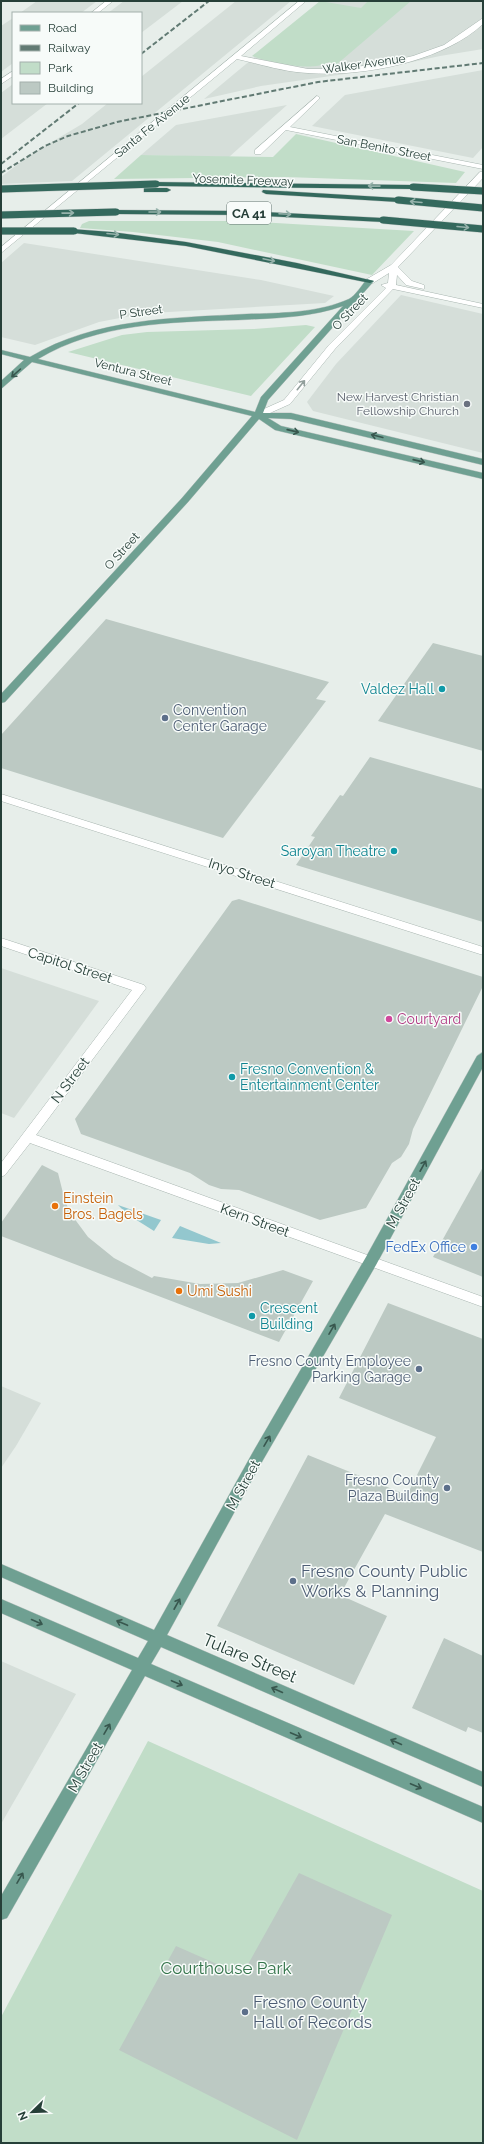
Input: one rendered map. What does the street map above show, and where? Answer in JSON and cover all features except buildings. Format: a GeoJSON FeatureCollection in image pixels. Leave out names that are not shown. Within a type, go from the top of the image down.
{"type":"FeatureCollection","features":[{"type":"Feature","properties":{"kind":"highway"},"geometry":{"type":"LineString","coordinates":[[1,189],[156,184],[413,187],[483,191]]}},
{"type":"Feature","properties":{"kind":"highway","name":"Yosemite Freeway"},"geometry":{"type":"LineString","coordinates":[[1,194],[147,190],[284,193],[398,200],[483,208]]}},
{"type":"Feature","properties":{"kind":"highway","name":"CA 41"},"geometry":{"type":"LineString","coordinates":[[1,215],[116,212],[244,213],[382,220],[483,229]]}},
{"type":"Feature","properties":{"kind":"highway"},"geometry":{"type":"LineString","coordinates":[[1,231],[74,231],[185,243],[370,281]]}},
{"type":"Feature","properties":{"kind":"main road","name":"O Street"},"geometry":{"type":"LineString","coordinates":[[1,700],[185,500],[258,415],[264,399],[325,321],[353,300],[370,281]]}},
{"type":"Feature","properties":{"kind":"main road","name":"P Street"},"geometry":{"type":"LineString","coordinates":[[1,386],[31,359],[69,340],[121,326],[165,321],[300,315],[330,309],[353,300]]}},
{"type":"Feature","properties":{"kind":"main road","name":"P Street"},"geometry":{"type":"LineString","coordinates":[[300,315],[325,321]]}},
{"type":"Feature","properties":{"kind":"main road","name":"Ventura Street"},"geometry":{"type":"LineString","coordinates":[[1,352],[258,415],[291,416],[483,462]]}},
{"type":"Feature","properties":{"kind":"main road","name":"Ventura Street"},"geometry":{"type":"LineString","coordinates":[[258,415],[278,428],[483,476]]}},
{"type":"Feature","properties":{"kind":"main road","name":"M Street"},"geometry":{"type":"LineString","coordinates":[[1,1912],[158,1638],[258,1456],[371,1261],[483,1056]]}},
{"type":"Feature","properties":{"kind":"main road","name":"Tulare Street"},"geometry":{"type":"LineString","coordinates":[[1,1570],[483,1780]]}},
{"type":"Feature","properties":{"kind":"main road"},"geometry":{"type":"LineString","coordinates":[[1,1606],[483,1815]]}},
{"type":"Feature","properties":{"kind":"street"},"geometry":{"type":"LineString","coordinates":[[95,12],[110,1]]}},
{"type":"Feature","properties":{"kind":"street","name":"Santa Fe Avenue"},"geometry":{"type":"LineString","coordinates":[[1,251],[303,1]]}},
{"type":"Feature","properties":{"kind":"street","name":"Walker Avenue"},"geometry":{"type":"LineString","coordinates":[[236,57],[308,71],[329,71],[371,66],[440,49],[461,37],[483,20]]}},
{"type":"Feature","properties":{"kind":"street"},"geometry":{"type":"LineString","coordinates":[[1,82],[12,74]]}},
{"type":"Feature","properties":{"kind":"street"},"geometry":{"type":"LineString","coordinates":[[258,152],[317,98]]}},
{"type":"Feature","properties":{"kind":"street","name":"San Benito Street"},"geometry":{"type":"LineString","coordinates":[[285,128],[483,167]]}},
{"type":"Feature","properties":{"kind":"street","name":"O Street"},"geometry":{"type":"LineString","coordinates":[[370,281],[394,267],[483,174]]}},
{"type":"Feature","properties":{"kind":"street"},"geometry":{"type":"LineString","coordinates":[[392,286],[394,267]]}},
{"type":"Feature","properties":{"kind":"street"},"geometry":{"type":"LineString","coordinates":[[394,267],[409,282],[436,295]]}},
{"type":"Feature","properties":{"kind":"street"},"geometry":{"type":"LineString","coordinates":[[370,281],[483,306]]}},
{"type":"Feature","properties":{"kind":"street","name":"O Street"},"geometry":{"type":"LineString","coordinates":[[258,415],[288,402],[332,347],[392,286]]}},
{"type":"Feature","properties":{"kind":"street","name":"Inyo Street"},"geometry":{"type":"LineString","coordinates":[[1,797],[483,951]]}},
{"type":"Feature","properties":{"kind":"street","name":"Capitol Street"},"geometry":{"type":"LineString","coordinates":[[1,942],[140,988]]}},
{"type":"Feature","properties":{"kind":"street","name":"N Street"},"geometry":{"type":"LineString","coordinates":[[1,1172],[140,988]]}},
{"type":"Feature","properties":{"kind":"street","name":"Kern Street"},"geometry":{"type":"LineString","coordinates":[[27,1137],[483,1302]]}},
{"type":"Feature","properties":{"kind":"shaded area"},"geometry":{"type":"Polygon","coordinates":[[[37,1],[97,1],[82,12],[21,12],[37,1]]]}},
{"type":"Feature","properties":{"kind":"shaded area"},"geometry":{"type":"Polygon","coordinates":[[[124,1],[183,1],[142,32],[142,12],[109,12],[124,1]]]}},
{"type":"Feature","properties":{"kind":"shaded area"},"geometry":{"type":"Polygon","coordinates":[[[236,1],[291,1],[72,181],[1,184],[1,177],[30,155],[82,124],[107,104],[142,104],[142,76],[236,1]]]}},
{"type":"Feature","properties":{"kind":"shaded area"},"geometry":{"type":"Polygon","coordinates":[[[322,1],[483,1],[483,49],[440,56],[380,69],[261,86],[204,99],[322,1]]]}},
{"type":"Feature","properties":{"kind":"shaded area"},"geometry":{"type":"Polygon","coordinates":[[[12,19],[12,64],[1,72],[1,26],[12,19]]]}},
{"type":"Feature","properties":{"kind":"shaded area"},"geometry":{"type":"Polygon","coordinates":[[[483,70],[483,147],[473,158],[312,126],[345,95],[483,70]]]}},
{"type":"Feature","properties":{"kind":"shaded area"},"geometry":{"type":"Polygon","coordinates":[[[12,85],[12,104],[47,104],[1,139],[1,93],[12,85]]]}},
{"type":"Feature","properties":{"kind":"shaded area"},"geometry":{"type":"Polygon","coordinates":[[[287,105],[229,157],[141,155],[176,125],[287,105]]]}},
{"type":"Feature","properties":{"kind":"shaded area"},"geometry":{"type":"Polygon","coordinates":[[[24,243],[261,280],[334,296],[325,303],[151,313],[125,317],[99,322],[35,345],[1,337],[1,263],[24,243]]]}},
{"type":"Feature","properties":{"kind":"shaded area"},"geometry":{"type":"Polygon","coordinates":[[[401,295],[483,314],[483,453],[313,411],[307,402],[336,364],[401,295]]]}},
{"type":"Feature","properties":{"kind":"shaded area"},"geometry":{"type":"Polygon","coordinates":[[[1,968],[99,1001],[14,1118],[1,1113],[1,968]]]}},
{"type":"Feature","properties":{"kind":"shaded area"},"geometry":{"type":"Polygon","coordinates":[[[1,1386],[41,1403],[16,1446],[1,1468],[1,1386]]]}},
{"type":"Feature","properties":{"kind":"shaded area"},"geometry":{"type":"Polygon","coordinates":[[[1,1661],[76,1694],[1,1824],[1,1661]]]}},
{"type":"Feature","properties":{"kind":"green space"},"geometry":{"type":"Polygon","coordinates":[[[320,1],[361,8],[368,1],[411,1],[336,65],[329,62],[322,65],[312,66],[280,64],[252,56],[320,1]]]}},
{"type":"Feature","properties":{"kind":"green space"},"geometry":{"type":"Polygon","coordinates":[[[296,134],[465,172],[456,183],[286,177],[114,179],[141,155],[273,157],[296,134]]]}},
{"type":"Feature","properties":{"kind":"green space"},"geometry":{"type":"Polygon","coordinates":[[[89,221],[243,221],[414,231],[372,275],[218,242],[133,232],[80,228],[82,224],[89,221]]]}},
{"type":"Feature","properties":{"kind":"green space"},"geometry":{"type":"Polygon","coordinates":[[[306,325],[315,327],[251,396],[68,352],[122,335],[147,332],[253,329],[306,325]]]}},
{"type":"Feature","properties":{"kind":"green space","name":"Courthouse Park"},"geometry":{"type":"Polygon","coordinates":[[[148,1741],[483,1891],[483,2143],[1,2143],[1,2017],[148,1741]]]}},
{"type":"Feature","properties":{"kind":"water"},"geometry":{"type":"Polygon","coordinates":[[[118,1205],[161,1220],[154,1231],[127,1214],[118,1205]]]}},
{"type":"Feature","properties":{"kind":"water"},"geometry":{"type":"Polygon","coordinates":[[[180,1226],[221,1243],[209,1244],[172,1238],[180,1226]]]}},
{"type":"Feature","properties":{"kind":"railway"},"geometry":{"type":"LineString","coordinates":[[142,53],[209,1]]}},
{"type":"Feature","properties":{"kind":"railway"},"geometry":{"type":"LineString","coordinates":[[1,173],[45,146],[68,136],[117,122],[318,82],[483,63]]}},
{"type":"Feature","properties":{"kind":"railway"},"geometry":{"type":"LineString","coordinates":[[1,164],[78,104]]}},
{"type":"Feature","properties":{"kind":"place","name":"New Harvest Christian Fellowship Church"},"geometry":{"type":"Point","coordinates":[467,404]}},
{"type":"Feature","properties":{"kind":"place","name":"Valdez Hall"},"geometry":{"type":"Point","coordinates":[442,689]}},
{"type":"Feature","properties":{"kind":"place","name":"Convention Center Garage"},"geometry":{"type":"Point","coordinates":[165,718]}},
{"type":"Feature","properties":{"kind":"place","name":"Saroyan Theatre"},"geometry":{"type":"Point","coordinates":[394,851]}},
{"type":"Feature","properties":{"kind":"place","name":"Courtyard"},"geometry":{"type":"Point","coordinates":[389,1019]}},
{"type":"Feature","properties":{"kind":"place","name":"Fresno Convention & Entertainment Center"},"geometry":{"type":"Point","coordinates":[232,1077]}},
{"type":"Feature","properties":{"kind":"place","name":"Einstein Bros. Bagels"},"geometry":{"type":"Point","coordinates":[55,1206]}},
{"type":"Feature","properties":{"kind":"place","name":"FedEx Office"},"geometry":{"type":"Point","coordinates":[474,1247]}},
{"type":"Feature","properties":{"kind":"place","name":"Umi Sushi"},"geometry":{"type":"Point","coordinates":[179,1291]}},
{"type":"Feature","properties":{"kind":"place","name":"Crescent Building"},"geometry":{"type":"Point","coordinates":[252,1316]}},
{"type":"Feature","properties":{"kind":"place","name":"Fresno County Employee Parking Garage"},"geometry":{"type":"Point","coordinates":[419,1369]}},
{"type":"Feature","properties":{"kind":"place","name":"Fresno County Plaza Building"},"geometry":{"type":"Point","coordinates":[447,1488]}},
{"type":"Feature","properties":{"kind":"place","name":"Fresno County Public Works & Planning"},"geometry":{"type":"Point","coordinates":[293,1581]}},
{"type":"Feature","properties":{"kind":"place","name":"Fresno County Hall of Records"},"geometry":{"type":"Point","coordinates":[245,2012]}}]}
